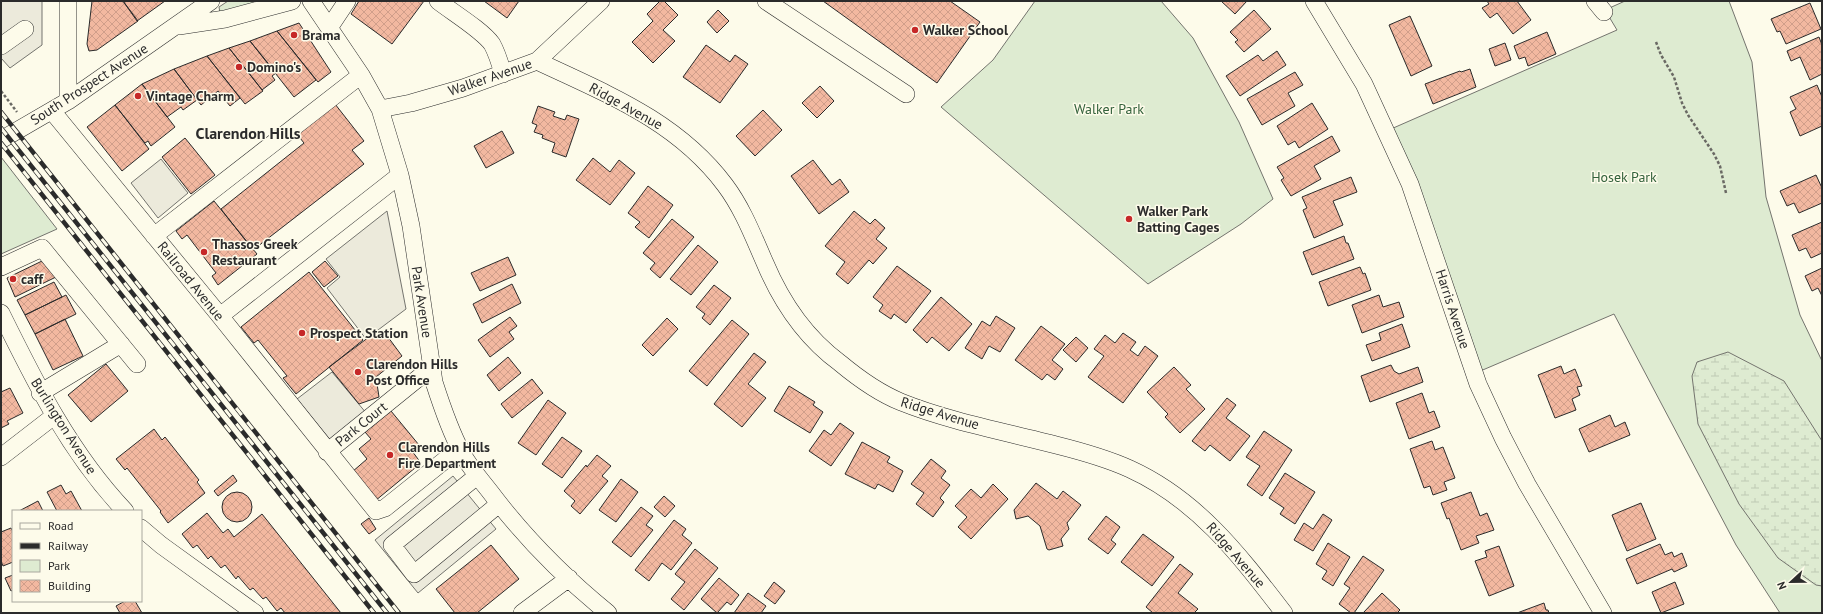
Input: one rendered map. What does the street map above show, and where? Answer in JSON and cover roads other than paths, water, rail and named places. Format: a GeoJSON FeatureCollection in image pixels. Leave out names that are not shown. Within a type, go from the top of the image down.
{"type":"FeatureCollection","features":[{"type":"Feature","properties":{"kind":"street"},"geometry":{"type":"LineString","coordinates":[[68,1],[68,101]]}},
{"type":"Feature","properties":{"kind":"street","name":"South Prospect Avenue"},"geometry":{"type":"LineString","coordinates":[[1,140],[68,101],[211,1]]}},
{"type":"Feature","properties":{"kind":"street","name":"South Prospect Avenue"},"geometry":{"type":"LineString","coordinates":[[176,26],[225,20],[292,1]]}},
{"type":"Feature","properties":{"kind":"street","name":"Park Avenue"},"geometry":{"type":"LineString","coordinates":[[310,1],[361,75],[380,109],[400,175],[411,226],[434,382],[441,405],[460,448],[478,476],[499,504],[525,534],[569,578],[608,613]]}},
{"type":"Feature","properties":{"kind":"street"},"geometry":{"type":"LineString","coordinates":[[329,28],[347,1]]}},
{"type":"Feature","properties":{"kind":"street"},"geometry":{"type":"LineString","coordinates":[[438,1],[475,28],[491,43],[497,55],[503,74]]}},
{"type":"Feature","properties":{"kind":"street","name":"Walker Avenue"},"geometry":{"type":"LineString","coordinates":[[380,109],[411,103],[463,88],[537,61],[601,1]]}},
{"type":"Feature","properties":{"kind":"street"},"geometry":{"type":"LineString","coordinates":[[766,1],[906,94]]}},
{"type":"Feature","properties":{"kind":"street","name":"Harris Avenue"},"geometry":{"type":"LineString","coordinates":[[1314,1],[1364,84],[1410,184],[1478,384],[1503,438],[1527,484],[1603,613]]}},
{"type":"Feature","properties":{"kind":"street"},"geometry":{"type":"LineString","coordinates":[[1,46],[25,29]]}},
{"type":"Feature","properties":{"kind":"street","name":"Ridge Avenue"},"geometry":{"type":"LineString","coordinates":[[537,61],[646,114],[683,140],[707,163],[726,186],[742,212],[765,264],[790,310],[810,334],[838,362],[868,384],[900,402],[957,420],[1086,453],[1130,469],[1169,492],[1205,519],[1238,554],[1284,613]]}},
{"type":"Feature","properties":{"kind":"street"},"geometry":{"type":"LineString","coordinates":[[154,236],[361,75]]}},
{"type":"Feature","properties":{"kind":"street","name":"Railroad Avenue"},"geometry":{"type":"LineString","coordinates":[[52,111],[220,316],[327,452],[376,511],[385,508],[460,448]]}},
{"type":"Feature","properties":{"kind":"street"},"geometry":{"type":"LineString","coordinates":[[220,316],[400,175]]}},
{"type":"Feature","properties":{"kind":"street"},"geometry":{"type":"LineString","coordinates":[[1,267],[42,248],[137,364]]}},
{"type":"Feature","properties":{"kind":"street","name":"Burlington Avenue"},"geometry":{"type":"LineString","coordinates":[[1,313],[40,392],[54,416],[98,481],[124,510]]}},
{"type":"Feature","properties":{"kind":"street"},"geometry":{"type":"LineString","coordinates":[[40,392],[121,344]]}},
{"type":"Feature","properties":{"kind":"street","name":"Park Court"},"geometry":{"type":"LineString","coordinates":[[327,452],[432,367]]}},
{"type":"Feature","properties":{"kind":"street"},"geometry":{"type":"LineString","coordinates":[[1,457],[54,416]]}},
{"type":"Feature","properties":{"kind":"street"},"geometry":{"type":"LineString","coordinates":[[478,476],[392,545],[414,574],[499,504]]}},
{"type":"Feature","properties":{"kind":"street"},"geometry":{"type":"LineString","coordinates":[[142,529],[161,545],[253,612]]}},
{"type":"Feature","properties":{"kind":"street"},"geometry":{"type":"LineString","coordinates":[[522,613],[569,578]]}},
{"type":"Feature","properties":{"kind":"railway"},"geometry":{"type":"LineString","coordinates":[[1,112],[399,613]]}},
{"type":"Feature","properties":{"kind":"railway"},"geometry":{"type":"LineString","coordinates":[[1,128],[387,613]]}},
{"type":"Feature","properties":{"kind":"railway"},"geometry":{"type":"LineString","coordinates":[[1,143],[374,613]]}},
{"type":"Feature","properties":{"kind":"place","name":"Walker School"},"geometry":{"type":"Point","coordinates":[915,30]}},
{"type":"Feature","properties":{"kind":"place","name":"Brama"},"geometry":{"type":"Point","coordinates":[294,35]}},
{"type":"Feature","properties":{"kind":"place","name":"Domino's"},"geometry":{"type":"Point","coordinates":[239,67]}},
{"type":"Feature","properties":{"kind":"place","name":"Vintage Charm"},"geometry":{"type":"Point","coordinates":[138,96]}},
{"type":"Feature","properties":{"kind":"place","name":"Walker Park Batting Cages"},"geometry":{"type":"Point","coordinates":[1129,219]}},
{"type":"Feature","properties":{"kind":"place","name":"Thassos Greek Restaurant"},"geometry":{"type":"Point","coordinates":[204,252]}},
{"type":"Feature","properties":{"kind":"place","name":"caff"},"geometry":{"type":"Point","coordinates":[13,279]}},
{"type":"Feature","properties":{"kind":"place","name":"Prospect Station"},"geometry":{"type":"Point","coordinates":[302,333]}},
{"type":"Feature","properties":{"kind":"place","name":"Clarendon Hills Post Office"},"geometry":{"type":"Point","coordinates":[358,372]}},
{"type":"Feature","properties":{"kind":"place","name":"Clarendon Hills Fire Department"},"geometry":{"type":"Point","coordinates":[390,455]}},
{"type":"Feature","properties":{"kind":"district","name":"Clarendon Hills"},"geometry":{"type":"Point","coordinates":[248,133]}},
{"type":"Feature","properties":{"kind":"park label","name":"Walker Park"},"geometry":{"type":"Point","coordinates":[1109,109]}},
{"type":"Feature","properties":{"kind":"park label","name":"Hosek Park"},"geometry":{"type":"Point","coordinates":[1624,177]}}]}
